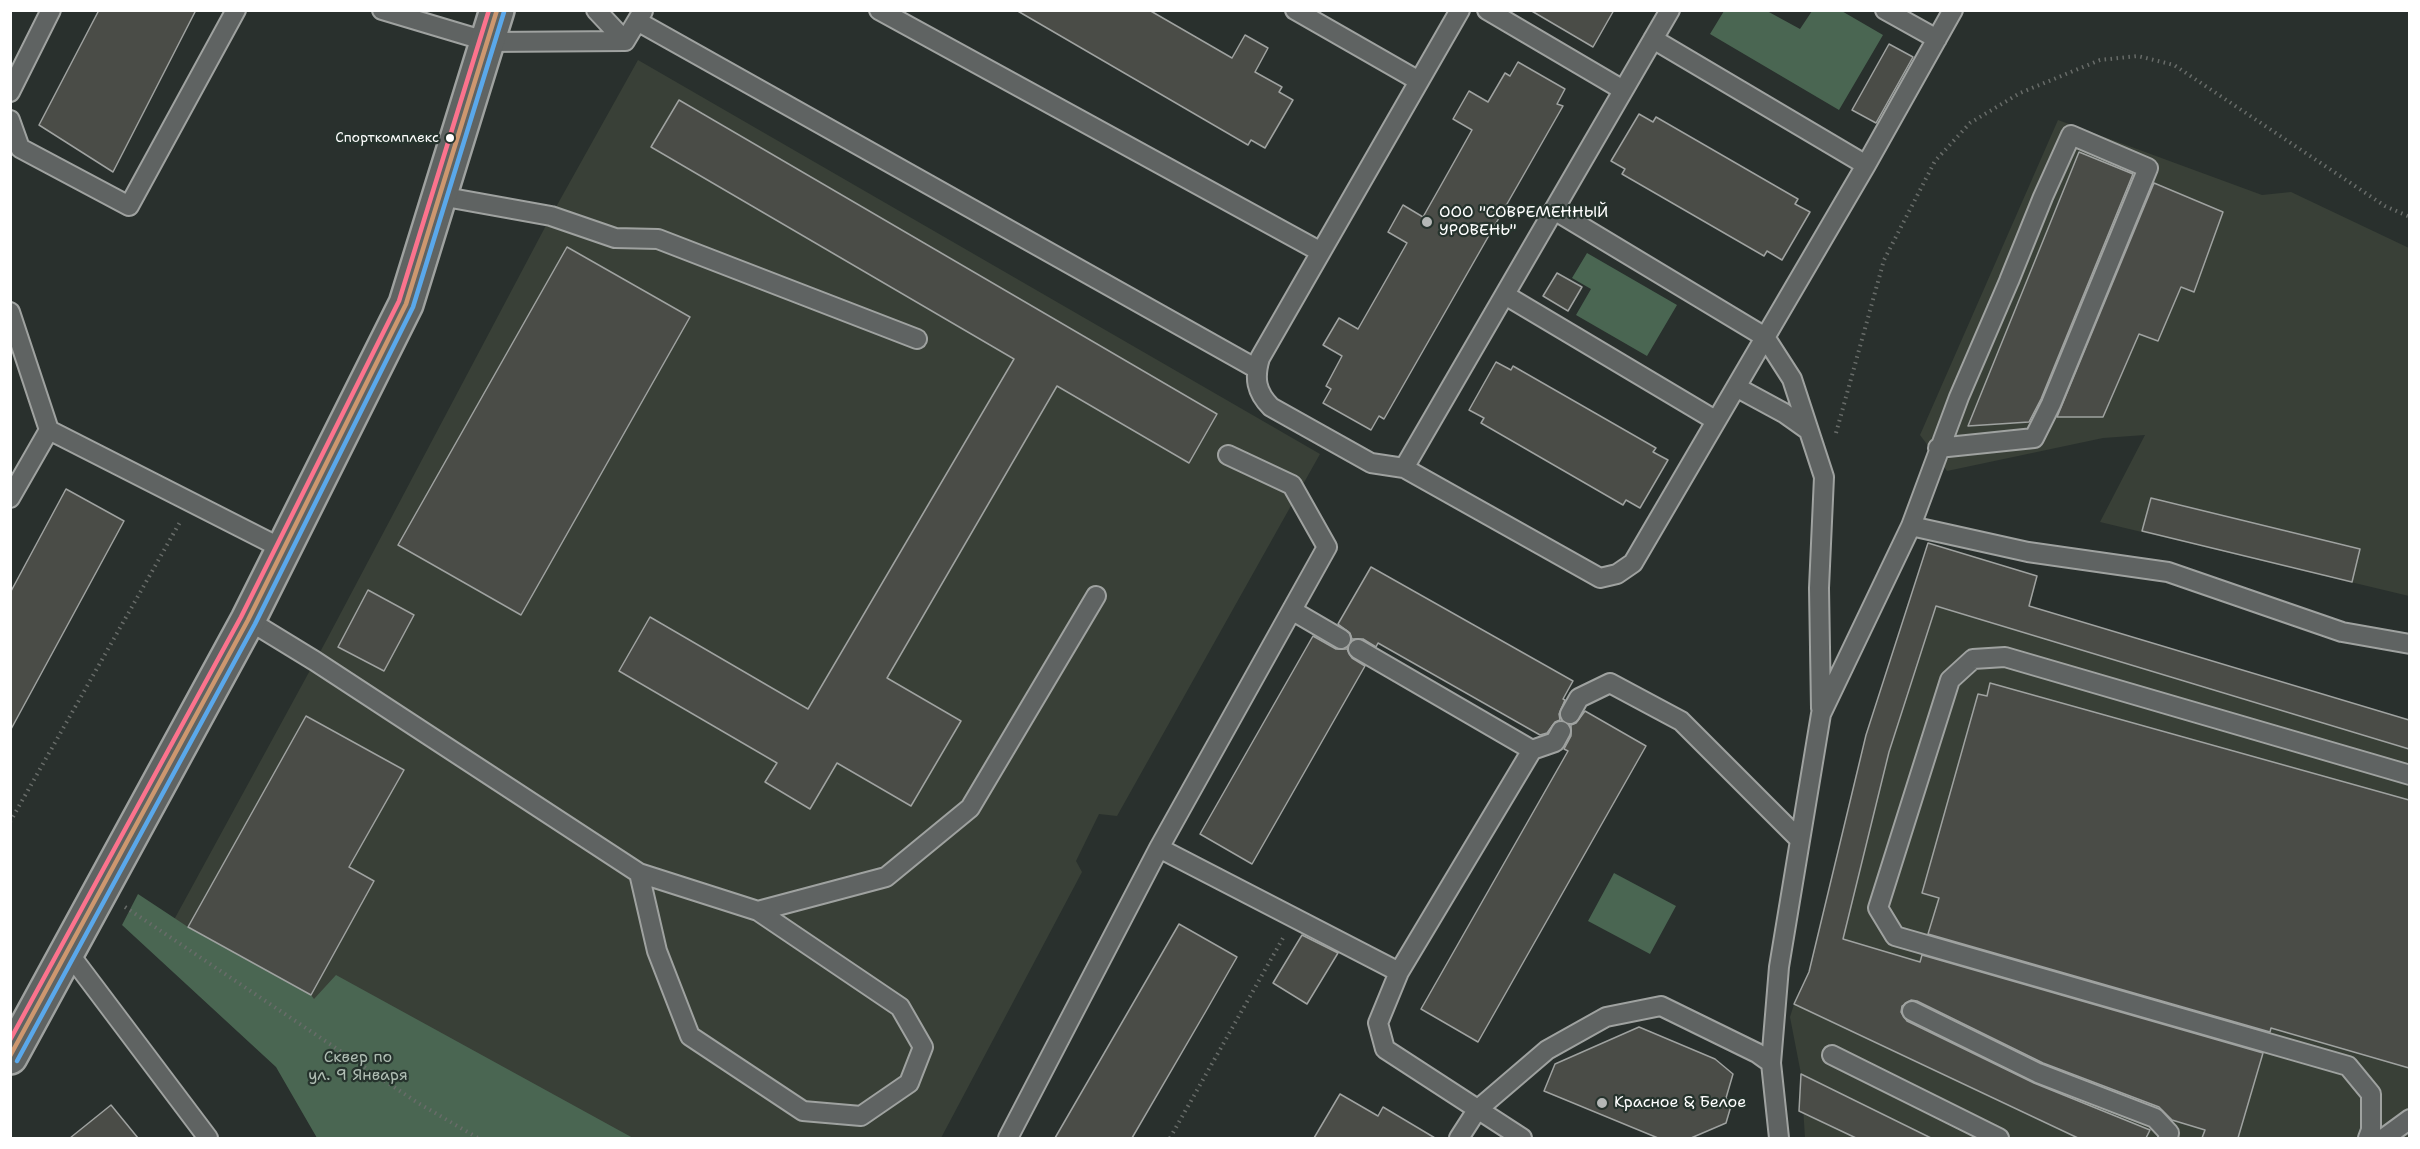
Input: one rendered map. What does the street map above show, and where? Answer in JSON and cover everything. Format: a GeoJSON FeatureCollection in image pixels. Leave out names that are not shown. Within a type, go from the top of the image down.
{"type":"FeatureCollection","features":[{"type":"Feature","properties":{"kind":"street"},"geometry":{"type":"LineString","coordinates":[[10,1057],[248,620],[406,304],[489,42],[497,10]]}},
{"type":"Feature","properties":{"kind":"lane"},"geometry":{"type":"LineString","coordinates":[[10,92],[51,10]]}},
{"type":"Feature","properties":{"kind":"lane"},"geometry":{"type":"LineString","coordinates":[[10,120],[20,148],[129,206],[236,10]]}},
{"type":"Feature","properties":{"kind":"lane"},"geometry":{"type":"LineString","coordinates":[[382,10],[489,42],[625,41]]}},
{"type":"Feature","properties":{"kind":"lane"},"geometry":{"type":"LineString","coordinates":[[596,10],[625,41]]}},
{"type":"Feature","properties":{"kind":"lane"},"geometry":{"type":"LineString","coordinates":[[879,10],[1321,252]]}},
{"type":"Feature","properties":{"kind":"lane"},"geometry":{"type":"LineString","coordinates":[[1295,10],[1419,81]]}},
{"type":"Feature","properties":{"kind":"lane"},"geometry":{"type":"LineString","coordinates":[[1460,10],[1260,358],[1255,379],[1263,399],[1271,407],[1371,463],[1404,468],[1600,578],[1617,574],[1633,563],[1866,165],[1953,10]]}},
{"type":"Feature","properties":{"kind":"lane"},"geometry":{"type":"LineString","coordinates":[[1487,10],[1623,90]]}},
{"type":"Feature","properties":{"kind":"lane"},"geometry":{"type":"LineString","coordinates":[[1404,468],[1670,10]]}},
{"type":"Feature","properties":{"kind":"lane"},"geometry":{"type":"LineString","coordinates":[[1885,10],[1937,39]]}},
{"type":"Feature","properties":{"kind":"lane"},"geometry":{"type":"LineString","coordinates":[[625,41],[640,16],[1257,369]]}},
{"type":"Feature","properties":{"kind":"lane"},"geometry":{"type":"LineString","coordinates":[[1653,39],[1866,165]]}},
{"type":"Feature","properties":{"kind":"lane"},"geometry":{"type":"LineString","coordinates":[[1821,714],[1911,526],[1938,448],[2071,135],[2148,168],[2051,404],[2034,438],[1938,448]]}},
{"type":"Feature","properties":{"kind":"lane"},"geometry":{"type":"LineString","coordinates":[[440,196],[551,216],[615,238],[658,239],[917,339]]}},
{"type":"Feature","properties":{"kind":"lane"},"geometry":{"type":"LineString","coordinates":[[1554,210],[1765,337],[1792,379],[1824,477],[1819,588],[1821,714],[1779,967],[1771,1063],[1779,1138]]}},
{"type":"Feature","properties":{"kind":"lane"},"geometry":{"type":"LineString","coordinates":[[1504,295],[1715,420]]}},
{"type":"Feature","properties":{"kind":"lane"},"geometry":{"type":"LineString","coordinates":[[10,312],[49,430],[283,549]]}},
{"type":"Feature","properties":{"kind":"lane"},"geometry":{"type":"LineString","coordinates":[[1736,387],[1784,413],[1808,430]]}},
{"type":"Feature","properties":{"kind":"lane"},"geometry":{"type":"LineString","coordinates":[[10,498],[49,430]]}},
{"type":"Feature","properties":{"kind":"lane"},"geometry":{"type":"LineString","coordinates":[[1008,1138],[1159,848],[1327,548],[1292,485],[1228,455]]}},
{"type":"Feature","properties":{"kind":"lane"},"geometry":{"type":"LineString","coordinates":[[1911,526],[2028,552],[2168,572],[2342,632],[2409,644]]}},
{"type":"Feature","properties":{"kind":"lane"},"geometry":{"type":"LineString","coordinates":[[758,911],[886,877],[970,808],[1096,596]]}},
{"type":"Feature","properties":{"kind":"lane"},"geometry":{"type":"LineString","coordinates":[[1293,611],[1341,639]]}},
{"type":"Feature","properties":{"kind":"lane"},"geometry":{"type":"LineString","coordinates":[[248,620],[315,661],[639,873],[758,911],[900,1007],[922,1047],[909,1083],[861,1116],[803,1111],[690,1036],[657,951],[639,873]]}},
{"type":"Feature","properties":{"kind":"lane"},"geometry":{"type":"LineString","coordinates":[[1358,649],[1532,750]]}},
{"type":"Feature","properties":{"kind":"lane"},"geometry":{"type":"LineString","coordinates":[[2368,1138],[2371,1094],[2348,1066],[1895,936],[1878,908],[1950,680],[1973,659],[2005,657],[2409,775]]}},
{"type":"Feature","properties":{"kind":"lane"},"geometry":{"type":"LineString","coordinates":[[1570,714],[1579,698],[1610,683],[1641,699],[1681,721],[1799,839]]}},
{"type":"Feature","properties":{"kind":"lane"},"geometry":{"type":"LineString","coordinates":[[1522,1138],[1386,1049],[1378,1023],[1399,972],[1532,750],[1555,742],[1561,731]]}},
{"type":"Feature","properties":{"kind":"lane"},"geometry":{"type":"LineString","coordinates":[[1159,848],[1399,972]]}},
{"type":"Feature","properties":{"kind":"lane"},"geometry":{"type":"LineString","coordinates":[[68,952],[208,1138]]}},
{"type":"Feature","properties":{"kind":"lane"},"geometry":{"type":"LineString","coordinates":[[1459,1138],[1477,1110],[1547,1050],[1606,1017],[1661,1006],[1757,1053],[1771,1063]]}},
{"type":"Feature","properties":{"kind":"lane"},"geometry":{"type":"LineString","coordinates":[[1912,1011],[2038,1073],[2155,1118],[2169,1133],[2168,1138]]}},
{"type":"Feature","properties":{"kind":"lane"},"geometry":{"type":"LineString","coordinates":[[1832,1055],[1999,1138]]}},
{"type":"Feature","properties":{"kind":"lane"},"geometry":{"type":"LineString","coordinates":[[2384,1138],[2409,1119]]}},
{"type":"Feature","properties":{"kind":"path"},"geometry":{"type":"LineString","coordinates":[[10,822],[191,502]]}},
{"type":"Feature","properties":{"kind":"path"},"geometry":{"type":"LineString","coordinates":[[101,891],[418,1103],[478,1138]]}},
{"type":"Feature","properties":{"kind":"path"},"geometry":{"type":"LineString","coordinates":[[1170,1138],[1295,918]]}},
{"type":"Feature","properties":{"kind":"shaded area"},"geometry":{"type":"Polygon","coordinates":[[[638,60],[1320,454],[1117,816],[1099,814],[1076,861],[1082,872],[941,1138],[532,1138],[169,929],[326,641],[551,216],[638,60]]]}},
{"type":"Feature","properties":{"kind":"shaded area"},"geometry":{"type":"Polygon","coordinates":[[[2058,120],[2262,195],[2291,192],[2409,248],[2409,596],[2100,522],[2145,435],[2103,438],[1947,471],[1920,435],[2058,120]]]}},
{"type":"Feature","properties":{"kind":"shaded area"},"geometry":{"type":"Polygon","coordinates":[[[1928,543],[2037,576],[2030,606],[2409,720],[2409,1138],[1805,1138],[1801,1074],[1790,1017],[1794,1004],[1823,985],[1813,958],[1866,735],[1928,543]]]}},
{"type":"Feature","properties":{"kind":"green space"},"geometry":{"type":"Polygon","coordinates":[[[1840,10],[1883,35],[1839,110],[1710,34],[1724,11],[1767,11],[1800,29],[1812,11],[1840,10]]]}},
{"type":"Feature","properties":{"kind":"green space"},"geometry":{"type":"Polygon","coordinates":[[[1587,253],[1677,305],[1647,356],[1576,315],[1591,289],[1572,278],[1587,253]]]}},
{"type":"Feature","properties":{"kind":"green space"},"geometry":{"type":"Polygon","coordinates":[[[1614,873],[1676,906],[1650,954],[1588,921],[1614,873]]]}},
{"type":"Feature","properties":{"kind":"green space","name":"Сквер по ул. 9 Января"},"geometry":{"type":"Polygon","coordinates":[[[138,894],[188,927],[311,995],[314,999],[336,975],[633,1138],[317,1138],[276,1067],[122,925],[138,894]]]}},
{"type":"Feature","properties":{"kind":"building"},"geometry":{"type":"Polygon","coordinates":[[[99,10],[196,10],[113,172],[39,125],[99,10]]]}},
{"type":"Feature","properties":{"kind":"building"},"geometry":{"type":"Polygon","coordinates":[[[1016,10],[1149,10],[1232,58],[1245,35],[1268,48],[1255,72],[1282,87],[1279,92],[1293,100],[1265,148],[1251,140],[1248,145],[1016,10]]]}},
{"type":"Feature","properties":{"kind":"building"},"geometry":{"type":"Polygon","coordinates":[[[1530,10],[1614,10],[1593,47],[1530,10]]]}},
{"type":"Feature","properties":{"kind":"building"},"geometry":{"type":"Polygon","coordinates":[[[1889,44],[1913,57],[1876,123],[1852,110],[1889,44]]]}},
{"type":"Feature","properties":{"kind":"building"},"geometry":{"type":"Polygon","coordinates":[[[1518,62],[1565,89],[1557,104],[1563,106],[1384,419],[1379,416],[1371,430],[1323,403],[1331,389],[1326,386],[1342,356],[1323,345],[1339,318],[1358,329],[1407,243],[1388,232],[1403,205],[1423,217],[1472,130],[1453,119],[1469,91],[1488,102],[1505,73],[1510,76],[1518,62]]]}},
{"type":"Feature","properties":{"kind":"building"},"geometry":{"type":"Polygon","coordinates":[[[679,100],[1217,414],[1189,463],[1057,386],[887,678],[961,721],[911,806],[837,763],[810,809],[765,782],[777,763],[619,671],[650,617],[808,709],[1014,359],[651,147],[679,100]]]}},
{"type":"Feature","properties":{"kind":"building"},"geometry":{"type":"Polygon","coordinates":[[[1639,114],[1653,122],[1656,117],[1798,199],[1795,204],[1810,212],[1782,260],[1767,251],[1764,256],[1622,174],[1625,169],[1611,161],[1639,114]]]}},
{"type":"Feature","properties":{"kind":"building"},"geometry":{"type":"Polygon","coordinates":[[[2079,152],[2133,174],[2041,399],[2029,422],[1968,426],[2079,152]]]}},
{"type":"Feature","properties":{"kind":"building"},"geometry":{"type":"Polygon","coordinates":[[[2154,183],[2223,212],[2194,292],[2181,287],[2158,341],[2139,334],[2103,417],[2057,417],[2154,183]]]}},
{"type":"Feature","properties":{"kind":"building"},"geometry":{"type":"Polygon","coordinates":[[[567,247],[690,317],[521,615],[398,545],[567,247]]]}},
{"type":"Feature","properties":{"kind":"building"},"geometry":{"type":"Polygon","coordinates":[[[1557,273],[1582,287],[1568,311],[1543,296],[1557,273]]]}},
{"type":"Feature","properties":{"kind":"building"},"geometry":{"type":"Polygon","coordinates":[[[1496,362],[1511,370],[1513,366],[1656,448],[1653,452],[1668,460],[1640,508],[1626,500],[1623,505],[1481,423],[1484,418],[1469,410],[1496,362]]]}},
{"type":"Feature","properties":{"kind":"building"},"geometry":{"type":"Polygon","coordinates":[[[66,489],[124,521],[10,731],[10,593],[66,489]]]}},
{"type":"Feature","properties":{"kind":"building"},"geometry":{"type":"Polygon","coordinates":[[[2151,498],[2360,549],[2352,582],[2142,531],[2151,498]]]}},
{"type":"Feature","properties":{"kind":"building"},"geometry":{"type":"Polygon","coordinates":[[[1928,543],[2037,576],[2029,606],[2409,720],[2409,749],[1936,606],[1889,752],[1843,939],[1920,962],[1922,955],[2263,1053],[2238,1138],[2202,1138],[2205,1130],[2172,1120],[2159,1107],[2043,1063],[1917,1001],[1911,1000],[1902,1006],[1901,1012],[1907,1021],[2034,1083],[2150,1130],[2146,1138],[2078,1138],[1794,1004],[1809,972],[1866,735],[1928,543]]]}},
{"type":"Feature","properties":{"kind":"building"},"geometry":{"type":"Polygon","coordinates":[[[1371,567],[1573,681],[1563,699],[1565,700],[1559,714],[1560,720],[1555,722],[1547,733],[1540,735],[1378,643],[1376,647],[1363,639],[1352,639],[1350,633],[1338,624],[1371,567]]]}},
{"type":"Feature","properties":{"kind":"building"},"geometry":{"type":"Polygon","coordinates":[[[368,590],[414,615],[384,671],[338,647],[368,590]]]}},
{"type":"Feature","properties":{"kind":"building"},"geometry":{"type":"Polygon","coordinates":[[[1313,636],[1336,649],[1347,649],[1352,658],[1365,666],[1252,864],[1200,834],[1313,636]]]}},
{"type":"Feature","properties":{"kind":"building"},"geometry":{"type":"Polygon","coordinates":[[[1990,683],[2409,800],[2409,1068],[2271,1028],[2270,1032],[1928,934],[1939,898],[1922,893],[1978,694],[1987,696],[1990,683]]]}},
{"type":"Feature","properties":{"kind":"building"},"geometry":{"type":"Polygon","coordinates":[[[1585,711],[1646,746],[1478,1042],[1421,1009],[1568,751],[1564,749],[1571,736],[1571,725],[1576,723],[1585,711]]]}},
{"type":"Feature","properties":{"kind":"building"},"geometry":{"type":"Polygon","coordinates":[[[306,716],[404,770],[349,867],[374,881],[311,995],[188,927],[306,716]]]}},
{"type":"Feature","properties":{"kind":"building"},"geometry":{"type":"Polygon","coordinates":[[[1179,924],[1237,957],[1206,1011],[1132,1138],[1055,1138],[1179,924]]]}},
{"type":"Feature","properties":{"kind":"building"},"geometry":{"type":"Polygon","coordinates":[[[1302,935],[1338,953],[1307,1004],[1273,983],[1302,935]]]}},
{"type":"Feature","properties":{"kind":"building"},"geometry":{"type":"Polygon","coordinates":[[[1639,1027],[1715,1059],[1733,1074],[1726,1098],[1731,1106],[1726,1123],[1691,1138],[1658,1138],[1544,1091],[1555,1064],[1639,1027]]]}},
{"type":"Feature","properties":{"kind":"building"},"geometry":{"type":"Polygon","coordinates":[[[1801,1074],[1931,1138],[1856,1138],[1799,1111],[1801,1074]]]}},
{"type":"Feature","properties":{"kind":"building"},"geometry":{"type":"Polygon","coordinates":[[[1340,1094],[1378,1116],[1383,1107],[1435,1138],[1314,1138],[1340,1094]]]}},
{"type":"Feature","properties":{"kind":"building"},"geometry":{"type":"Polygon","coordinates":[[[111,1105],[138,1138],[70,1138],[111,1105]]]}},
{"type":"Feature","properties":{"kind":"transit line"},"geometry":{"type":"LineString","coordinates":[[10,1040],[241,617],[399,301],[489,10]]}},
{"type":"Feature","properties":{"kind":"transit line"},"geometry":{"type":"LineString","coordinates":[[10,1056],[248,620],[406,304],[497,10]]}},
{"type":"Feature","properties":{"kind":"transit line"},"geometry":{"type":"LineString","coordinates":[[17,1061],[255,624],[413,307],[504,12]]}},
{"type":"Feature","properties":{"kind":"place","name":"Спорткомплекс"},"geometry":{"type":"Point","coordinates":[450,138]}},
{"type":"Feature","properties":{"kind":"place","name":"ООО \"СОВРЕМЕННЫЙ УРОВЕНЬ\""},"geometry":{"type":"Point","coordinates":[1427,222]}},
{"type":"Feature","properties":{"kind":"place","name":"Красное & Белое"},"geometry":{"type":"Point","coordinates":[1602,1103]}}]}
